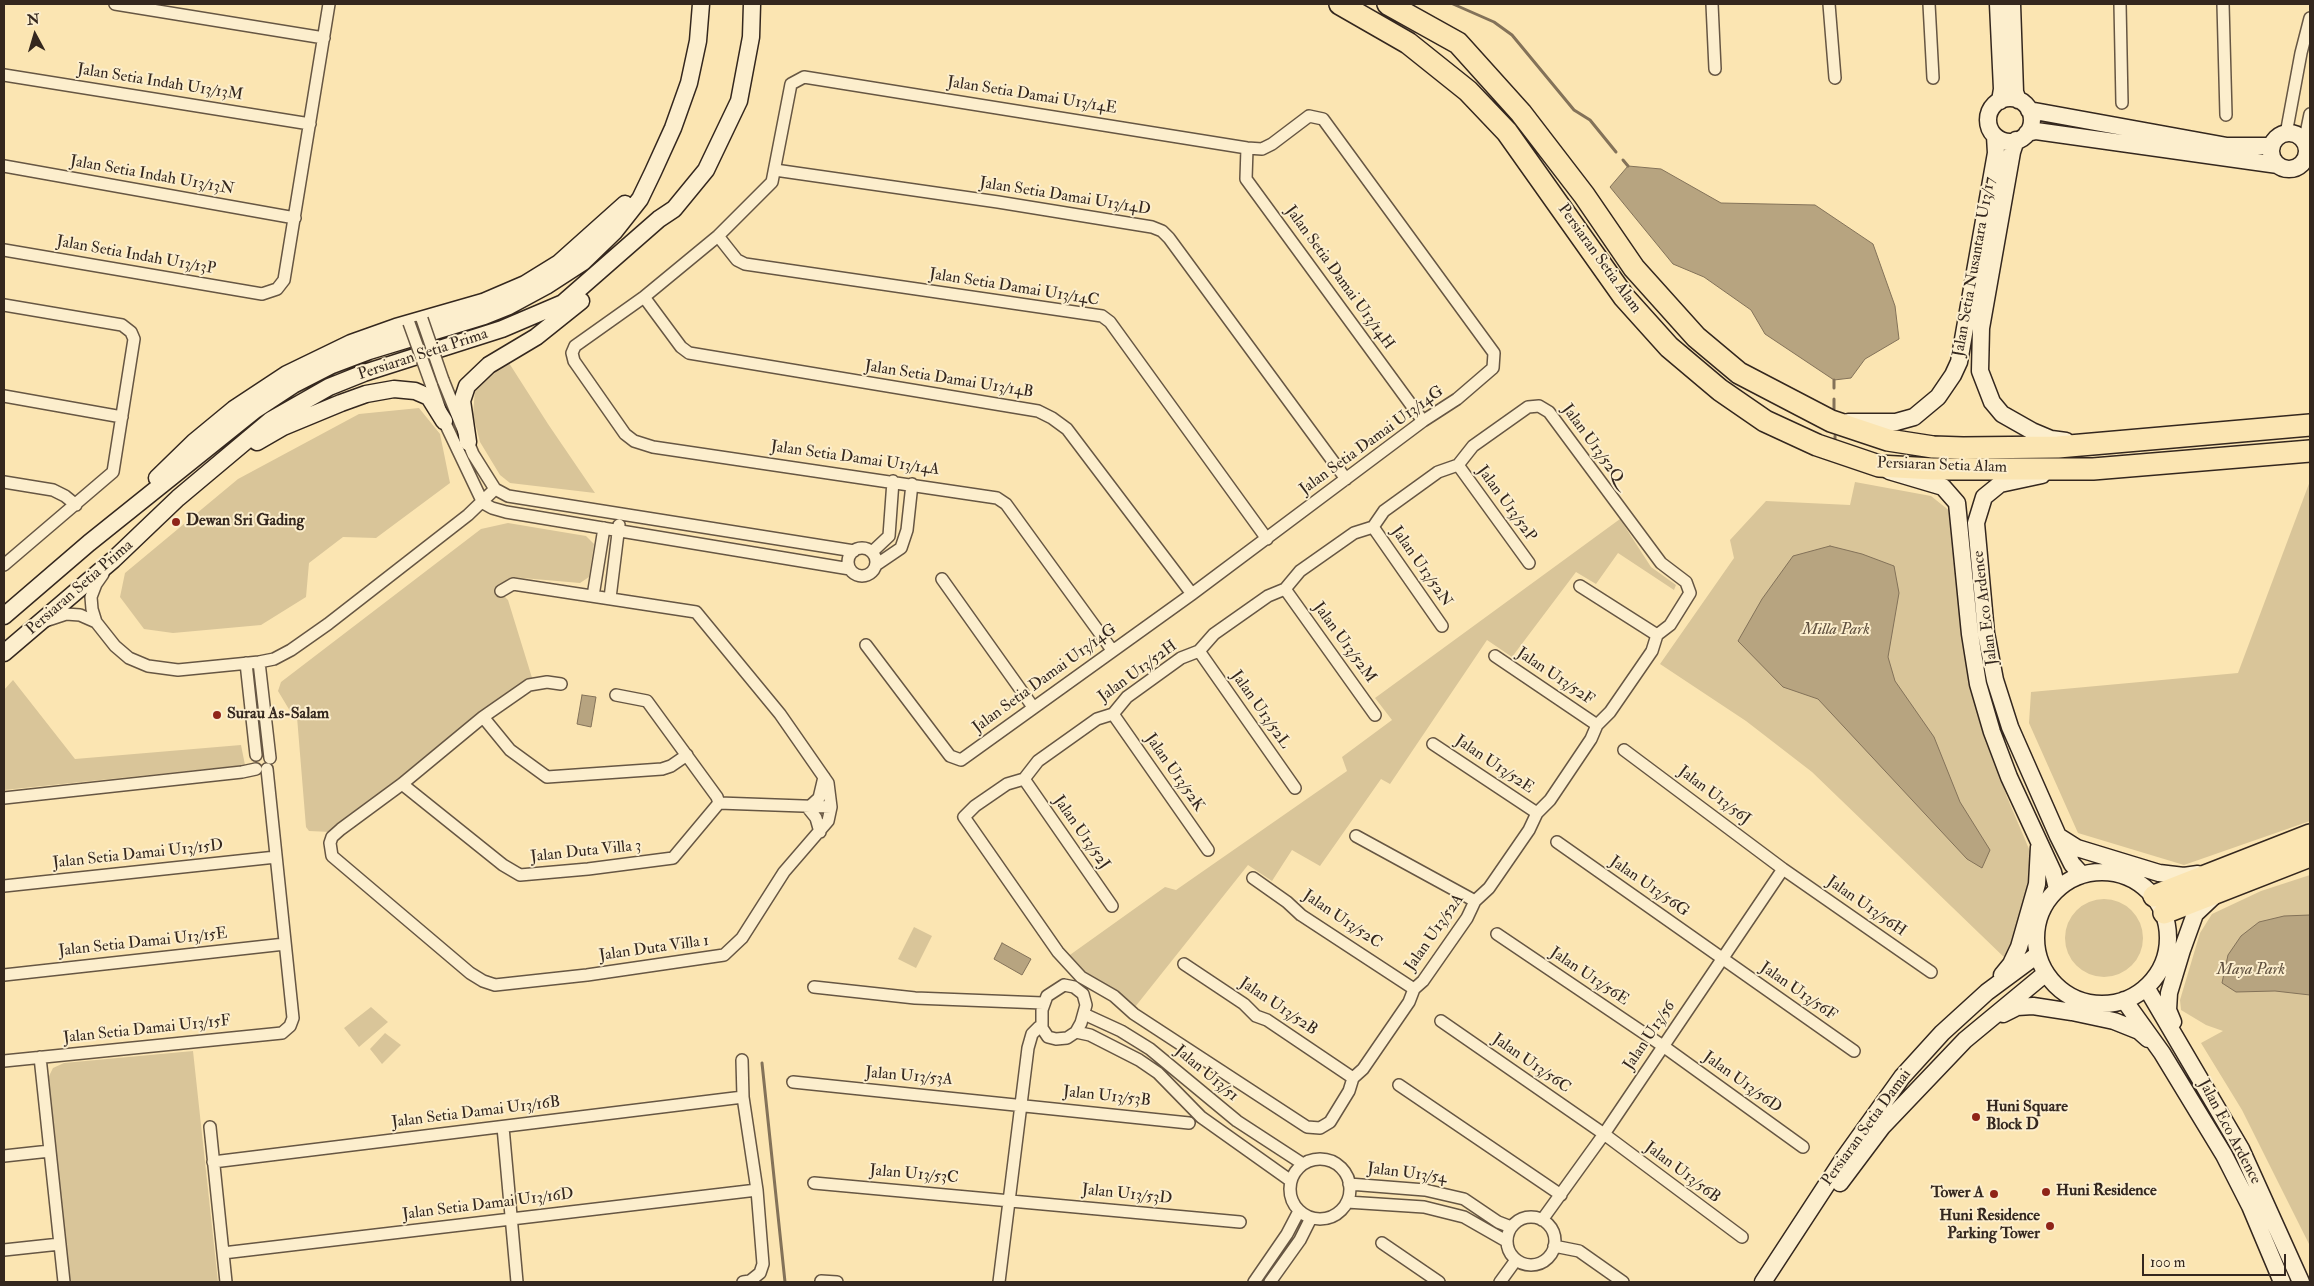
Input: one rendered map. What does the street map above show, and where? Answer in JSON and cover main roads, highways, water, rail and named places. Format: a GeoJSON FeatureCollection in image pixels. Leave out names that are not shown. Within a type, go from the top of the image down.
{"type":"FeatureCollection","features":[{"type":"Feature","properties":{"kind":"highway","name":"Persiaran Setia Alam"},"geometry":{"type":"LineString","coordinates":[[1340,4],[1408,42],[1474,98],[1507,132],[1624,297],[1669,347],[1720,390],[1765,421],[1817,445],[1880,466],[1933,469],[2093,469],[2310,451]]}},
{"type":"Feature","properties":{"kind":"highway","name":"Persiaran Setia Alam"},"geometry":{"type":"LineString","coordinates":[[1388,4],[1458,43],[1521,112],[1584,195],[1634,268],[1696,337],[1739,373],[1831,421],[1888,440],[1933,447],[1964,448],[2092,444],[2310,426]]}},
{"type":"Feature","properties":{"kind":"highway"},"geometry":{"type":"LineString","coordinates":[[2159,904],[2220,879],[2310,835]]}},
{"type":"Feature","properties":{"kind":"highway"},"geometry":{"type":"LineString","coordinates":[[2220,879],[2310,856]]}},
{"type":"Feature","properties":{"kind":"waterway"},"geometry":{"type":"LineString","coordinates":[[1453,4],[1494,22],[1512,35],[1574,110],[1590,120],[1616,152]]}},
{"type":"Feature","properties":{"kind":"waterway"},"geometry":{"type":"LineString","coordinates":[[1623,160],[1628,166]]}},
{"type":"Feature","properties":{"kind":"waterway"},"geometry":{"type":"LineString","coordinates":[[1834,380],[1834,388]]}},
{"type":"Feature","properties":{"kind":"waterway"},"geometry":{"type":"LineString","coordinates":[[1834,399],[1834,409]]}},
{"type":"Feature","properties":{"kind":"waterway"},"geometry":{"type":"LineString","coordinates":[[1835,436],[1835,443]]}},
{"type":"Feature","properties":{"kind":"waterway"},"geometry":{"type":"LineString","coordinates":[[762,1063],[785,1282]]}},
{"type":"Feature","properties":{"kind":"place","name":"Dewan Sri Gading"},"geometry":{"type":"Point","coordinates":[176,522]}},
{"type":"Feature","properties":{"kind":"place","name":"Surau As-Salam"},"geometry":{"type":"Point","coordinates":[217,715]}},
{"type":"Feature","properties":{"kind":"place","name":"Huni Square Block D"},"geometry":{"type":"Point","coordinates":[1976,1117]}},
{"type":"Feature","properties":{"kind":"place","name":"Huni Residence"},"geometry":{"type":"Point","coordinates":[2046,1192]}},
{"type":"Feature","properties":{"kind":"place","name":"Tower A"},"geometry":{"type":"Point","coordinates":[1994,1194]}},
{"type":"Feature","properties":{"kind":"place","name":"Huni Residence Parking Tower"},"geometry":{"type":"Point","coordinates":[2050,1226]}},
{"type":"Feature","properties":{"kind":"park label","name":"Milla Park"},"geometry":{"type":"Point","coordinates":[1836,631]}},
{"type":"Feature","properties":{"kind":"park label","name":"Maya Park"},"geometry":{"type":"Point","coordinates":[2251,971]}}]}
